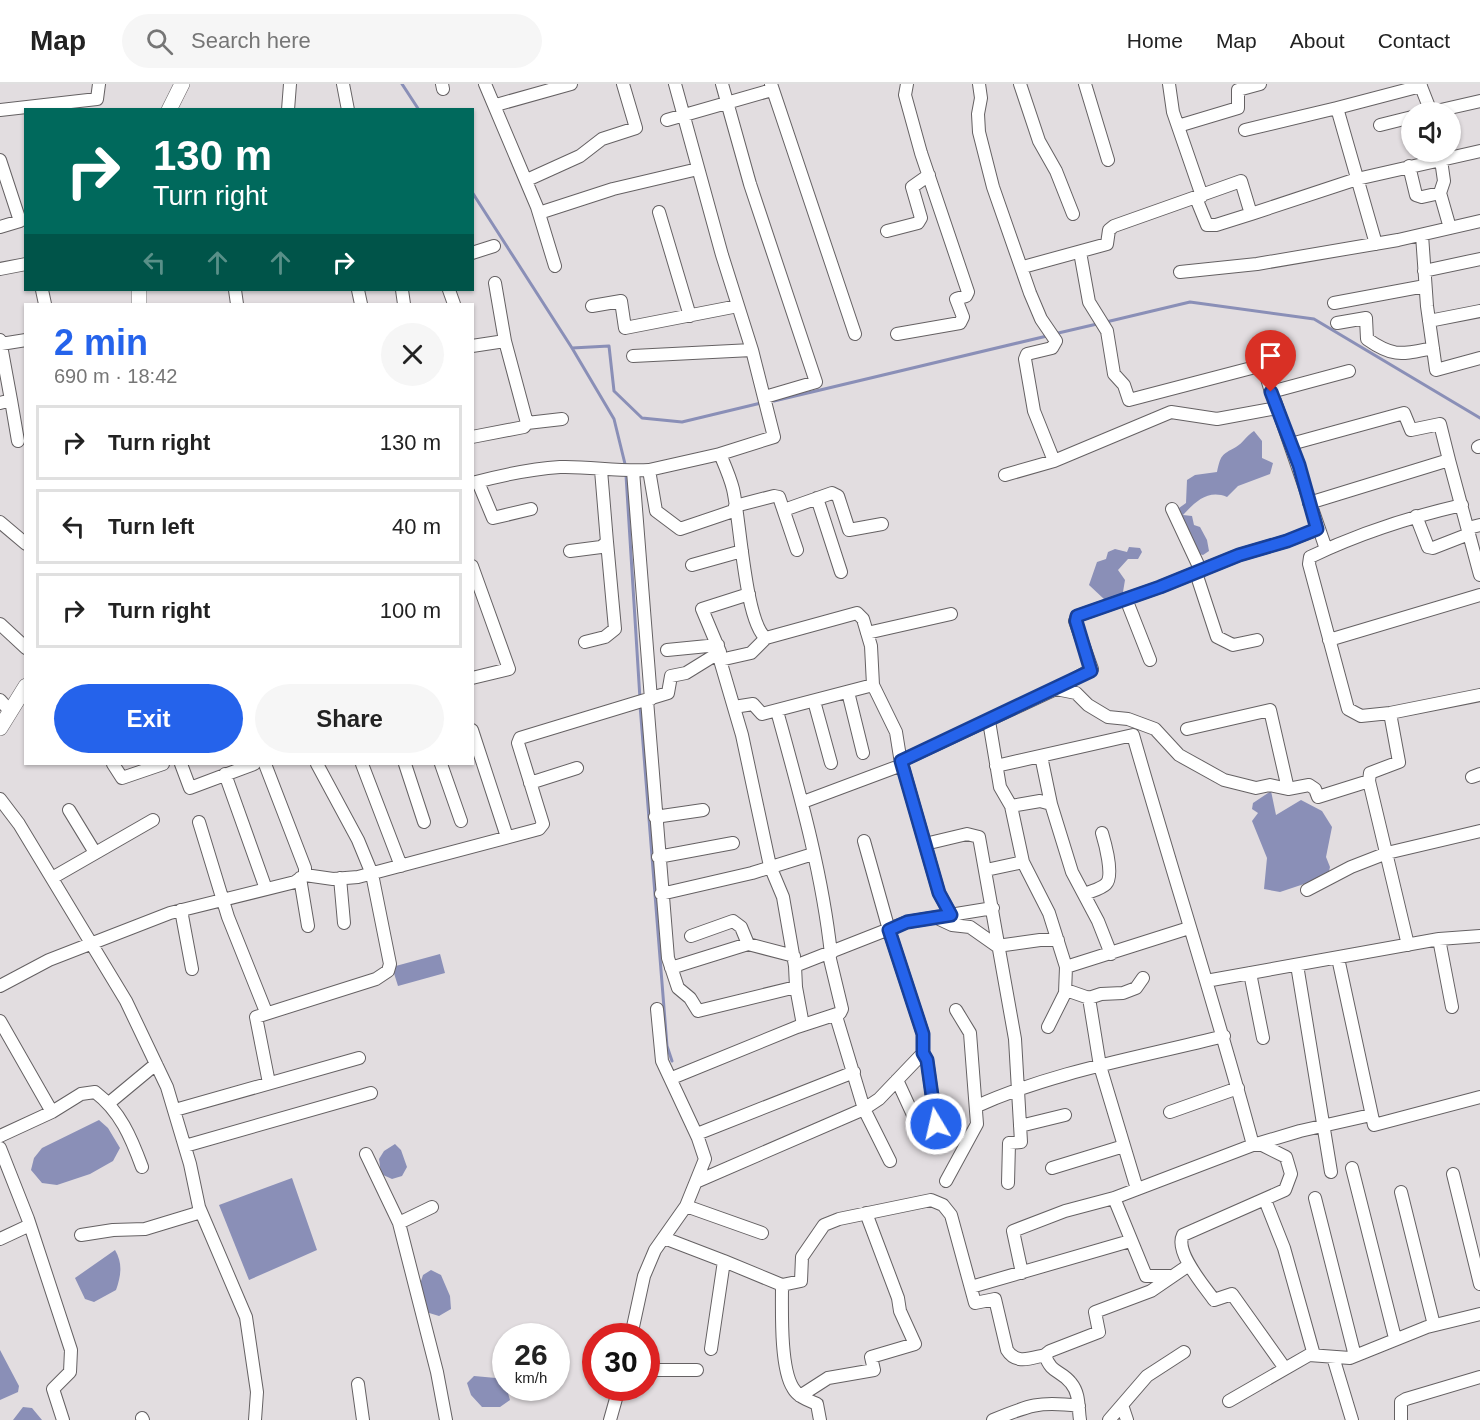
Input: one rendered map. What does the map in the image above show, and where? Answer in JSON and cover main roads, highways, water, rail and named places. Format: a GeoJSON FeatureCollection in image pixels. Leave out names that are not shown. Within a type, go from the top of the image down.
{"type":"FeatureCollection","features":[{"type":"Feature","properties":{"kind":"water"},"geometry":{"type":"Polygon","coordinates":[[[1254,431],[1262,441],[1262,458],[1273,463],[1270,474],[1238,486],[1227,497],[1208,496],[1192,506],[1183,515],[1192,516],[1194,525],[1200,527],[1207,540],[1209,551],[1203,555],[1188,551],[1172,513],[1186,503],[1187,480],[1195,475],[1217,472],[1222,456],[1254,431]]]}},
{"type":"Feature","properties":{"kind":"water"},"geometry":{"type":"Polygon","coordinates":[[[1129,547],[1140,548],[1142,552],[1138,559],[1128,559],[1118,570],[1125,580],[1122,598],[1105,600],[1089,585],[1097,562],[1106,559],[1108,552],[1115,549],[1127,552],[1129,547]]]}},
{"type":"Feature","properties":{"kind":"water"},"geometry":{"type":"Polygon","coordinates":[[[1271,791],[1276,815],[1301,800],[1322,811],[1332,827],[1326,857],[1330,867],[1328,876],[1280,892],[1264,889],[1267,858],[1252,821],[1258,813],[1252,809],[1253,803],[1271,791]]]}},
{"type":"Feature","properties":{"kind":"water"},"geometry":{"type":"Polygon","coordinates":[[[440,954],[445,973],[398,986],[392,967],[440,954]]]}},
{"type":"Feature","properties":{"kind":"water"},"geometry":{"type":"Polygon","coordinates":[[[99,1120],[108,1128],[120,1148],[113,1161],[90,1174],[57,1185],[42,1183],[31,1170],[34,1158],[42,1148],[99,1120]]]}},
{"type":"Feature","properties":{"kind":"water"},"geometry":{"type":"Polygon","coordinates":[[[395,1144],[401,1150],[407,1167],[402,1176],[392,1179],[381,1174],[379,1159],[384,1151],[395,1144]]]}},
{"type":"Feature","properties":{"kind":"water"},"geometry":{"type":"Polygon","coordinates":[[[292,1178],[317,1250],[249,1280],[219,1205],[292,1178]]]}},
{"type":"Feature","properties":{"kind":"water"},"geometry":{"type":"Polygon","coordinates":[[[115,1250],[120,1270],[116,1290],[94,1302],[85,1299],[75,1278],[115,1250]]]}},
{"type":"Feature","properties":{"kind":"water"},"geometry":{"type":"Polygon","coordinates":[[[431,1270],[441,1275],[450,1296],[451,1309],[439,1316],[426,1312],[419,1287],[423,1275],[431,1270]]]}},
{"type":"Feature","properties":{"kind":"water"},"geometry":{"type":"Polygon","coordinates":[[[0,1350],[19,1386],[18,1392],[0,1400],[0,1350]]]}},
{"type":"Feature","properties":{"kind":"water"},"geometry":{"type":"Polygon","coordinates":[[[474,1376],[492,1378],[492,1401],[509,1401],[500,1407],[482,1407],[471,1395],[467,1383],[474,1376]]]}},
{"type":"Feature","properties":{"kind":"water"},"geometry":{"type":"Polygon","coordinates":[[[23,1407],[32,1408],[42,1420],[13,1420],[23,1407]]]}},
{"type":"Feature","properties":{"kind":"waterway"},"geometry":{"type":"LineString","coordinates":[[402,84],[418,108]]}},
{"type":"Feature","properties":{"kind":"waterway"},"geometry":{"type":"LineString","coordinates":[[474,195],[572,348],[609,346],[614,391],[642,418],[682,422],[761,403]]}},
{"type":"Feature","properties":{"kind":"waterway"},"geometry":{"type":"LineString","coordinates":[[1106,322],[1190,302],[1314,319],[1480,418]]}},
{"type":"Feature","properties":{"kind":"waterway"},"geometry":{"type":"LineString","coordinates":[[1054,334],[1097,324]]}},
{"type":"Feature","properties":{"kind":"waterway"},"geometry":{"type":"LineString","coordinates":[[774,401],[1047,336]]}},
{"type":"Feature","properties":{"kind":"waterway"},"geometry":{"type":"LineString","coordinates":[[572,348],[614,419],[626,468]]}},
{"type":"Feature","properties":{"kind":"waterway"},"geometry":{"type":"LineString","coordinates":[[626,475],[640,699]]}},
{"type":"Feature","properties":{"kind":"waterway"},"geometry":{"type":"LineString","coordinates":[[640,705],[667,1046],[672,1061]]}}]}
